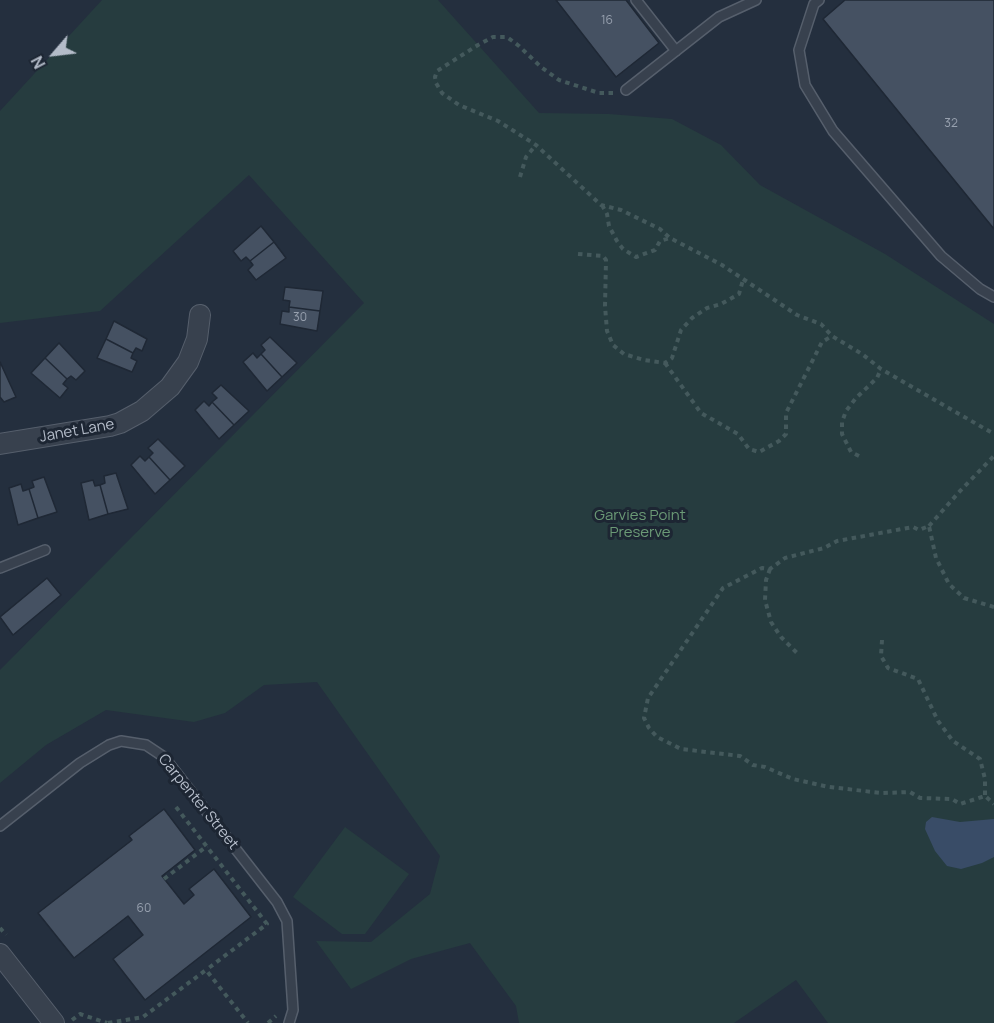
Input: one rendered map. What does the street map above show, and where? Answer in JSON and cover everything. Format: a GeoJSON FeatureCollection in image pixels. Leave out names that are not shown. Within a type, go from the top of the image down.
{"type":"FeatureCollection","features":[{"type":"Feature","properties":{"kind":"street","name":"Janet Lane"},"geometry":{"type":"LineString","coordinates":[[0,444],[110,426],[142,411],[170,387],[188,362],[197,339],[200,315]]}},
{"type":"Feature","properties":{"kind":"street"},"geometry":{"type":"LineString","coordinates":[[0,954],[63,1022]]}},
{"type":"Feature","properties":{"kind":"lane"},"geometry":{"type":"LineString","coordinates":[[636,0],[676,51]]}},
{"type":"Feature","properties":{"kind":"lane"},"geometry":{"type":"LineString","coordinates":[[626,90],[719,17],[756,0]]}},
{"type":"Feature","properties":{"kind":"lane"},"geometry":{"type":"LineString","coordinates":[[819,0],[814,4],[799,50],[805,85],[833,131],[941,256],[980,289],[994,297]]}},
{"type":"Feature","properties":{"kind":"lane"},"geometry":{"type":"LineString","coordinates":[[0,568],[45,550]]}},
{"type":"Feature","properties":{"kind":"lane","name":"Carpenter Street"},"geometry":{"type":"LineString","coordinates":[[0,826],[80,763],[109,745],[121,741],[146,745],[164,757],[277,902],[287,921],[293,1010],[289,1023]]}},
{"type":"Feature","properties":{"kind":"path"},"geometry":{"type":"LineString","coordinates":[[626,90],[599,93],[559,80],[507,37],[493,37],[437,71],[435,83],[442,93],[459,105],[498,121],[536,145],[601,205],[623,249],[636,257],[655,250],[660,241],[670,238]]}},
{"type":"Feature","properties":{"kind":"path"},"geometry":{"type":"LineString","coordinates":[[520,177],[526,157],[536,145]]}},
{"type":"Feature","properties":{"kind":"path"},"geometry":{"type":"LineString","coordinates":[[601,205],[621,210],[660,229],[670,238],[722,265],[797,315],[821,324],[832,336],[862,354],[881,369],[994,434]]}},
{"type":"Feature","properties":{"kind":"path"},"geometry":{"type":"LineString","coordinates":[[578,254],[603,256],[606,260],[607,331],[613,345],[624,354],[644,360],[665,363],[672,358],[681,330],[692,318],[707,308],[722,304],[739,294],[743,280]]}},
{"type":"Feature","properties":{"kind":"path"},"geometry":{"type":"LineString","coordinates":[[665,363],[701,413],[738,434],[749,449],[759,453],[786,434],[786,413],[822,342],[832,336]]}},
{"type":"Feature","properties":{"kind":"path"},"geometry":{"type":"LineString","coordinates":[[859,456],[851,452],[842,434],[842,422],[846,411],[877,378],[881,369]]}},
{"type":"Feature","properties":{"kind":"path"},"geometry":{"type":"LineString","coordinates":[[796,653],[771,622],[765,600],[766,580],[770,569],[785,558],[824,548],[837,541],[913,527],[919,530],[929,526],[994,456]]}},
{"type":"Feature","properties":{"kind":"path"},"geometry":{"type":"LineString","coordinates":[[929,526],[936,558],[949,584],[964,598],[994,607]]}},
{"type":"Feature","properties":{"kind":"path"},"geometry":{"type":"LineString","coordinates":[[770,569],[762,568],[723,588],[703,616],[648,698],[644,718],[657,737],[681,749],[740,756],[753,765],[765,766],[793,779],[829,787],[882,793],[910,792],[920,798],[952,799],[960,804],[985,796]]}},
{"type":"Feature","properties":{"kind":"path"},"geometry":{"type":"LineString","coordinates":[[882,640],[881,656],[888,668],[918,679],[938,721],[953,741],[980,759],[985,779],[985,796],[994,804]]}},
{"type":"Feature","properties":{"kind":"path"},"geometry":{"type":"LineString","coordinates":[[63,1022],[80,1014],[108,1023],[143,1017],[267,924],[176,807]]}},
{"type":"Feature","properties":{"kind":"path"},"geometry":{"type":"LineString","coordinates":[[164,879],[207,846]]}},
{"type":"Feature","properties":{"kind":"path"},"geometry":{"type":"LineString","coordinates":[[206,970],[248,1023]]}},
{"type":"Feature","properties":{"kind":"path"},"geometry":{"type":"LineString","coordinates":[[268,1023],[277,1016]]}},
{"type":"Feature","properties":{"kind":"green space","name":"Garvies Point Preserve"},"geometry":{"type":"Polygon","coordinates":[[[102,0],[438,0],[539,113],[609,114],[672,119],[721,145],[760,185],[885,254],[994,324],[994,1023],[828,1023],[796,980],[734,1023],[519,1023],[516,1006],[470,943],[411,959],[351,989],[316,941],[371,942],[430,894],[440,856],[317,682],[264,685],[225,713],[194,722],[106,710],[46,745],[0,783],[0,670],[364,303],[249,175],[100,311],[0,323],[0,111],[102,0]]]}},
{"type":"Feature","properties":{"kind":"green space"},"geometry":{"type":"Polygon","coordinates":[[[345,827],[409,874],[365,934],[342,934],[293,897],[345,827]]]}},
{"type":"Feature","properties":{"kind":"water"},"geometry":{"type":"Polygon","coordinates":[[[932,817],[960,822],[994,819],[994,857],[961,869],[947,866],[935,851],[925,829],[926,822],[932,817]]]}},
{"type":"Feature","properties":{"kind":"building"},"geometry":{"type":"Polygon","coordinates":[[[556,0],[626,0],[659,43],[616,77],[556,0]]]}},
{"type":"Feature","properties":{"kind":"building"},"geometry":{"type":"Polygon","coordinates":[[[845,0],[994,0],[994,229],[823,19],[845,0]]]}},
{"type":"Feature","properties":{"kind":"building"},"geometry":{"type":"Polygon","coordinates":[[[261,226],[274,242],[250,261],[246,257],[241,261],[233,251],[261,226]]]}},
{"type":"Feature","properties":{"kind":"building"},"geometry":{"type":"Polygon","coordinates":[[[274,242],[286,258],[256,280],[248,270],[253,265],[250,261],[274,242]]]}},
{"type":"Feature","properties":{"kind":"building"},"geometry":{"type":"Polygon","coordinates":[[[285,287],[323,291],[320,311],[289,307],[290,301],[283,300],[285,287]]]}},
{"type":"Feature","properties":{"kind":"building"},"geometry":{"type":"Polygon","coordinates":[[[289,307],[320,311],[317,331],[280,324],[282,311],[289,312],[289,307]]]}},
{"type":"Feature","properties":{"kind":"building"},"geometry":{"type":"Polygon","coordinates":[[[114,321],[147,339],[142,351],[136,348],[133,353],[106,339],[114,321]]]}},
{"type":"Feature","properties":{"kind":"building"},"geometry":{"type":"Polygon","coordinates":[[[270,337],[297,363],[282,377],[261,354],[265,350],[261,345],[270,337]]]}},
{"type":"Feature","properties":{"kind":"building"},"geometry":{"type":"Polygon","coordinates":[[[106,339],[133,353],[131,358],[137,361],[132,372],[97,358],[106,339]]]}},
{"type":"Feature","properties":{"kind":"building"},"geometry":{"type":"Polygon","coordinates":[[[59,343],[85,371],[76,380],[71,376],[67,379],[45,358],[59,343]]]}},
{"type":"Feature","properties":{"kind":"building"},"geometry":{"type":"Polygon","coordinates":[[[253,353],[257,358],[261,354],[282,377],[267,391],[243,362],[253,353]]]}},
{"type":"Feature","properties":{"kind":"building"},"geometry":{"type":"Polygon","coordinates":[[[45,358],[67,379],[63,384],[68,388],[60,398],[31,373],[45,358]]]}},
{"type":"Feature","properties":{"kind":"building"},"geometry":{"type":"Polygon","coordinates":[[[0,362],[16,397],[4,402],[0,397],[0,362]]]}},
{"type":"Feature","properties":{"kind":"building"},"geometry":{"type":"Polygon","coordinates":[[[221,385],[249,411],[234,425],[212,402],[217,398],[212,393],[221,385]]]}},
{"type":"Feature","properties":{"kind":"building"},"geometry":{"type":"Polygon","coordinates":[[[204,401],[209,406],[212,402],[234,425],[219,439],[195,410],[204,401]]]}},
{"type":"Feature","properties":{"kind":"building"},"geometry":{"type":"Polygon","coordinates":[[[158,439],[185,466],[170,480],[149,457],[153,453],[148,448],[158,439]]]}},
{"type":"Feature","properties":{"kind":"building"},"geometry":{"type":"Polygon","coordinates":[[[140,456],[145,461],[149,457],[170,480],[155,494],[131,465],[140,456]]]}},
{"type":"Feature","properties":{"kind":"building"},"geometry":{"type":"Polygon","coordinates":[[[116,473],[128,509],[108,514],[100,485],[105,483],[104,476],[116,473]]]}},
{"type":"Feature","properties":{"kind":"building"},"geometry":{"type":"Polygon","coordinates":[[[44,477],[57,512],[38,518],[29,489],[34,487],[32,481],[44,477]]]}},
{"type":"Feature","properties":{"kind":"building"},"geometry":{"type":"Polygon","coordinates":[[[93,480],[95,486],[100,485],[108,514],[89,520],[81,483],[93,480]]]}},
{"type":"Feature","properties":{"kind":"building"},"geometry":{"type":"Polygon","coordinates":[[[21,484],[23,491],[29,489],[38,518],[18,525],[9,488],[21,484]]]}},
{"type":"Feature","properties":{"kind":"building"},"geometry":{"type":"Polygon","coordinates":[[[47,578],[61,595],[13,635],[0,617],[47,578]]]}},
{"type":"Feature","properties":{"kind":"building"},"geometry":{"type":"Polygon","coordinates":[[[164,809],[195,850],[162,876],[184,904],[194,895],[189,889],[214,869],[251,917],[145,1000],[113,959],[143,935],[128,916],[74,958],[38,913],[132,840],[129,836],[164,809]]]}}]}
